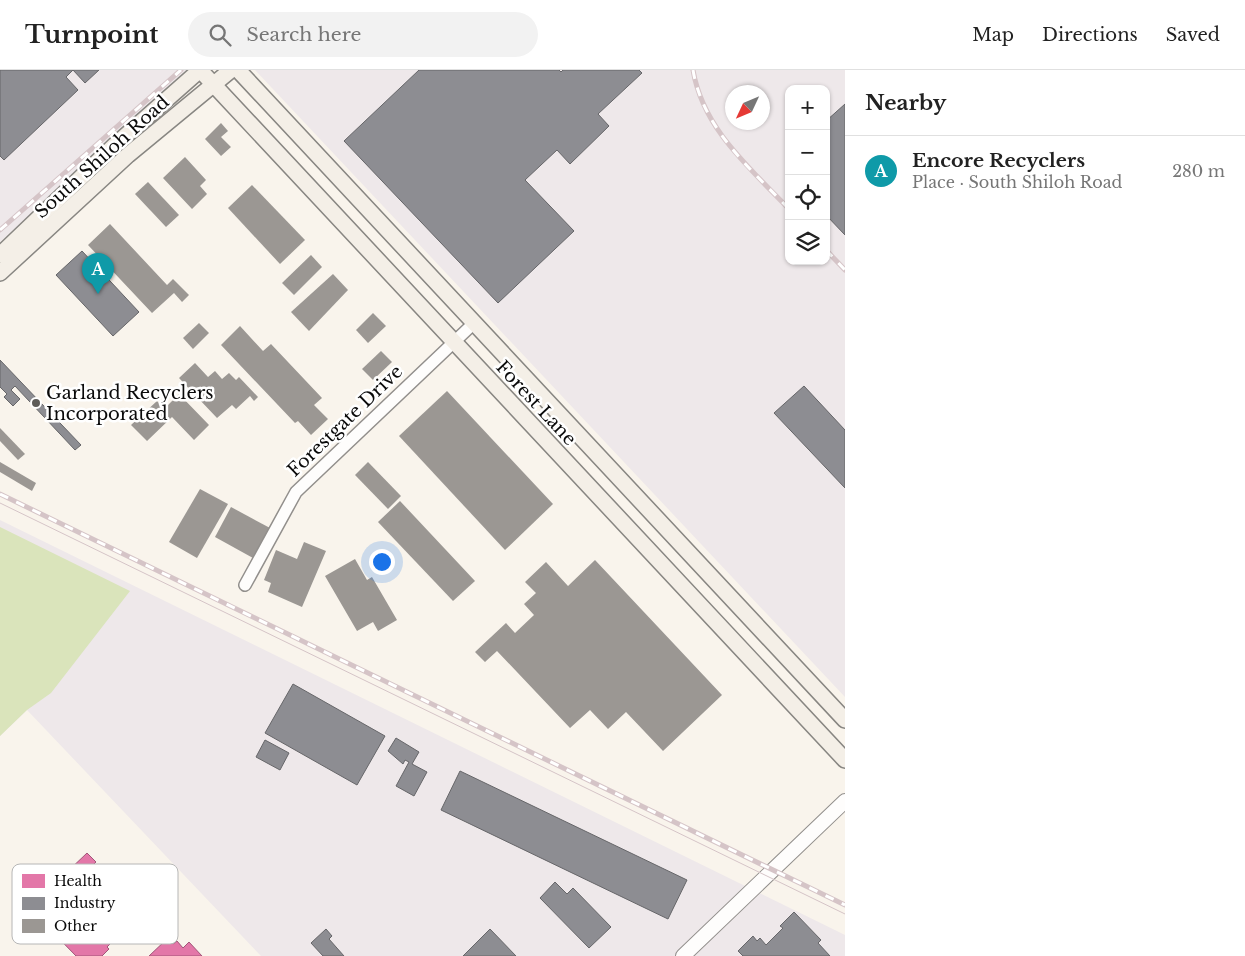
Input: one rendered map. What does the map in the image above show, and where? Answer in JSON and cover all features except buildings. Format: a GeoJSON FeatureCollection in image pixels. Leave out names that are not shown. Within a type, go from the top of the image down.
{"type":"FeatureCollection","features":[{"type":"Feature","properties":{"kind":"main road","name":"Forest Lane"},"geometry":{"type":"LineString","coordinates":[[200,70],[845,760]]}},
{"type":"Feature","properties":{"kind":"main road","name":"South Shiloh Road"},"geometry":{"type":"LineString","coordinates":[[0,254],[115,145],[200,70]]}},
{"type":"Feature","properties":{"kind":"main road","name":"South Shiloh Road"},"geometry":{"type":"LineString","coordinates":[[0,273],[128,155],[231,70]]}},
{"type":"Feature","properties":{"kind":"main road","name":"Forest Lane"},"geometry":{"type":"LineString","coordinates":[[238,70],[568,426],[845,720]]}},
{"type":"Feature","properties":{"kind":"main road"},"geometry":{"type":"LineString","coordinates":[[549,444],[568,426]]}},
{"type":"Feature","properties":{"kind":"main road"},"geometry":{"type":"LineString","coordinates":[[722,630],[743,612]]}},
{"type":"Feature","properties":{"kind":"street","name":"Forestgate Drive"},"geometry":{"type":"LineString","coordinates":[[245,585],[296,492],[473,324]]}},
{"type":"Feature","properties":{"kind":"street"},"geometry":{"type":"LineString","coordinates":[[683,956],[845,801]]}},
{"type":"Feature","properties":{"kind":"shaded area"},"geometry":{"type":"Polygon","coordinates":[[[0,70],[189,70],[0,242],[0,70]]]}},
{"type":"Feature","properties":{"kind":"shaded area"},"geometry":{"type":"Polygon","coordinates":[[[255,70],[845,70],[845,697],[255,70]]]}},
{"type":"Feature","properties":{"kind":"shaded area"},"geometry":{"type":"Polygon","coordinates":[[[0,520],[845,935],[845,956],[261,956],[178,869],[178,864],[173,864],[27,710],[0,736],[0,520]]]}},
{"type":"Feature","properties":{"kind":"green space"},"geometry":{"type":"Polygon","coordinates":[[[0,527],[130,591],[51,693],[27,710],[0,736],[0,527]]]}},
{"type":"Feature","properties":{"kind":"tram line"},"geometry":{"type":"LineString","coordinates":[[0,503],[845,914]]}},
{"type":"Feature","properties":{"kind":"railway"},"geometry":{"type":"LineString","coordinates":[[0,230],[181,70]]}},
{"type":"Feature","properties":{"kind":"railway"},"geometry":{"type":"LineString","coordinates":[[693,70],[698,91],[717,129],[744,163],[785,205]]}},
{"type":"Feature","properties":{"kind":"railway"},"geometry":{"type":"LineString","coordinates":[[830,254],[845,270]]}},
{"type":"Feature","properties":{"kind":"railway"},"geometry":{"type":"LineString","coordinates":[[0,494],[845,905]]}},
{"type":"Feature","properties":{"kind":"place","name":"Encore Recyclers"},"geometry":{"type":"Point","coordinates":[98,294]}},
{"type":"Feature","properties":{"kind":"place","name":"Garland Recyclers Incorporated"},"geometry":{"type":"Point","coordinates":[36,403]}}]}
